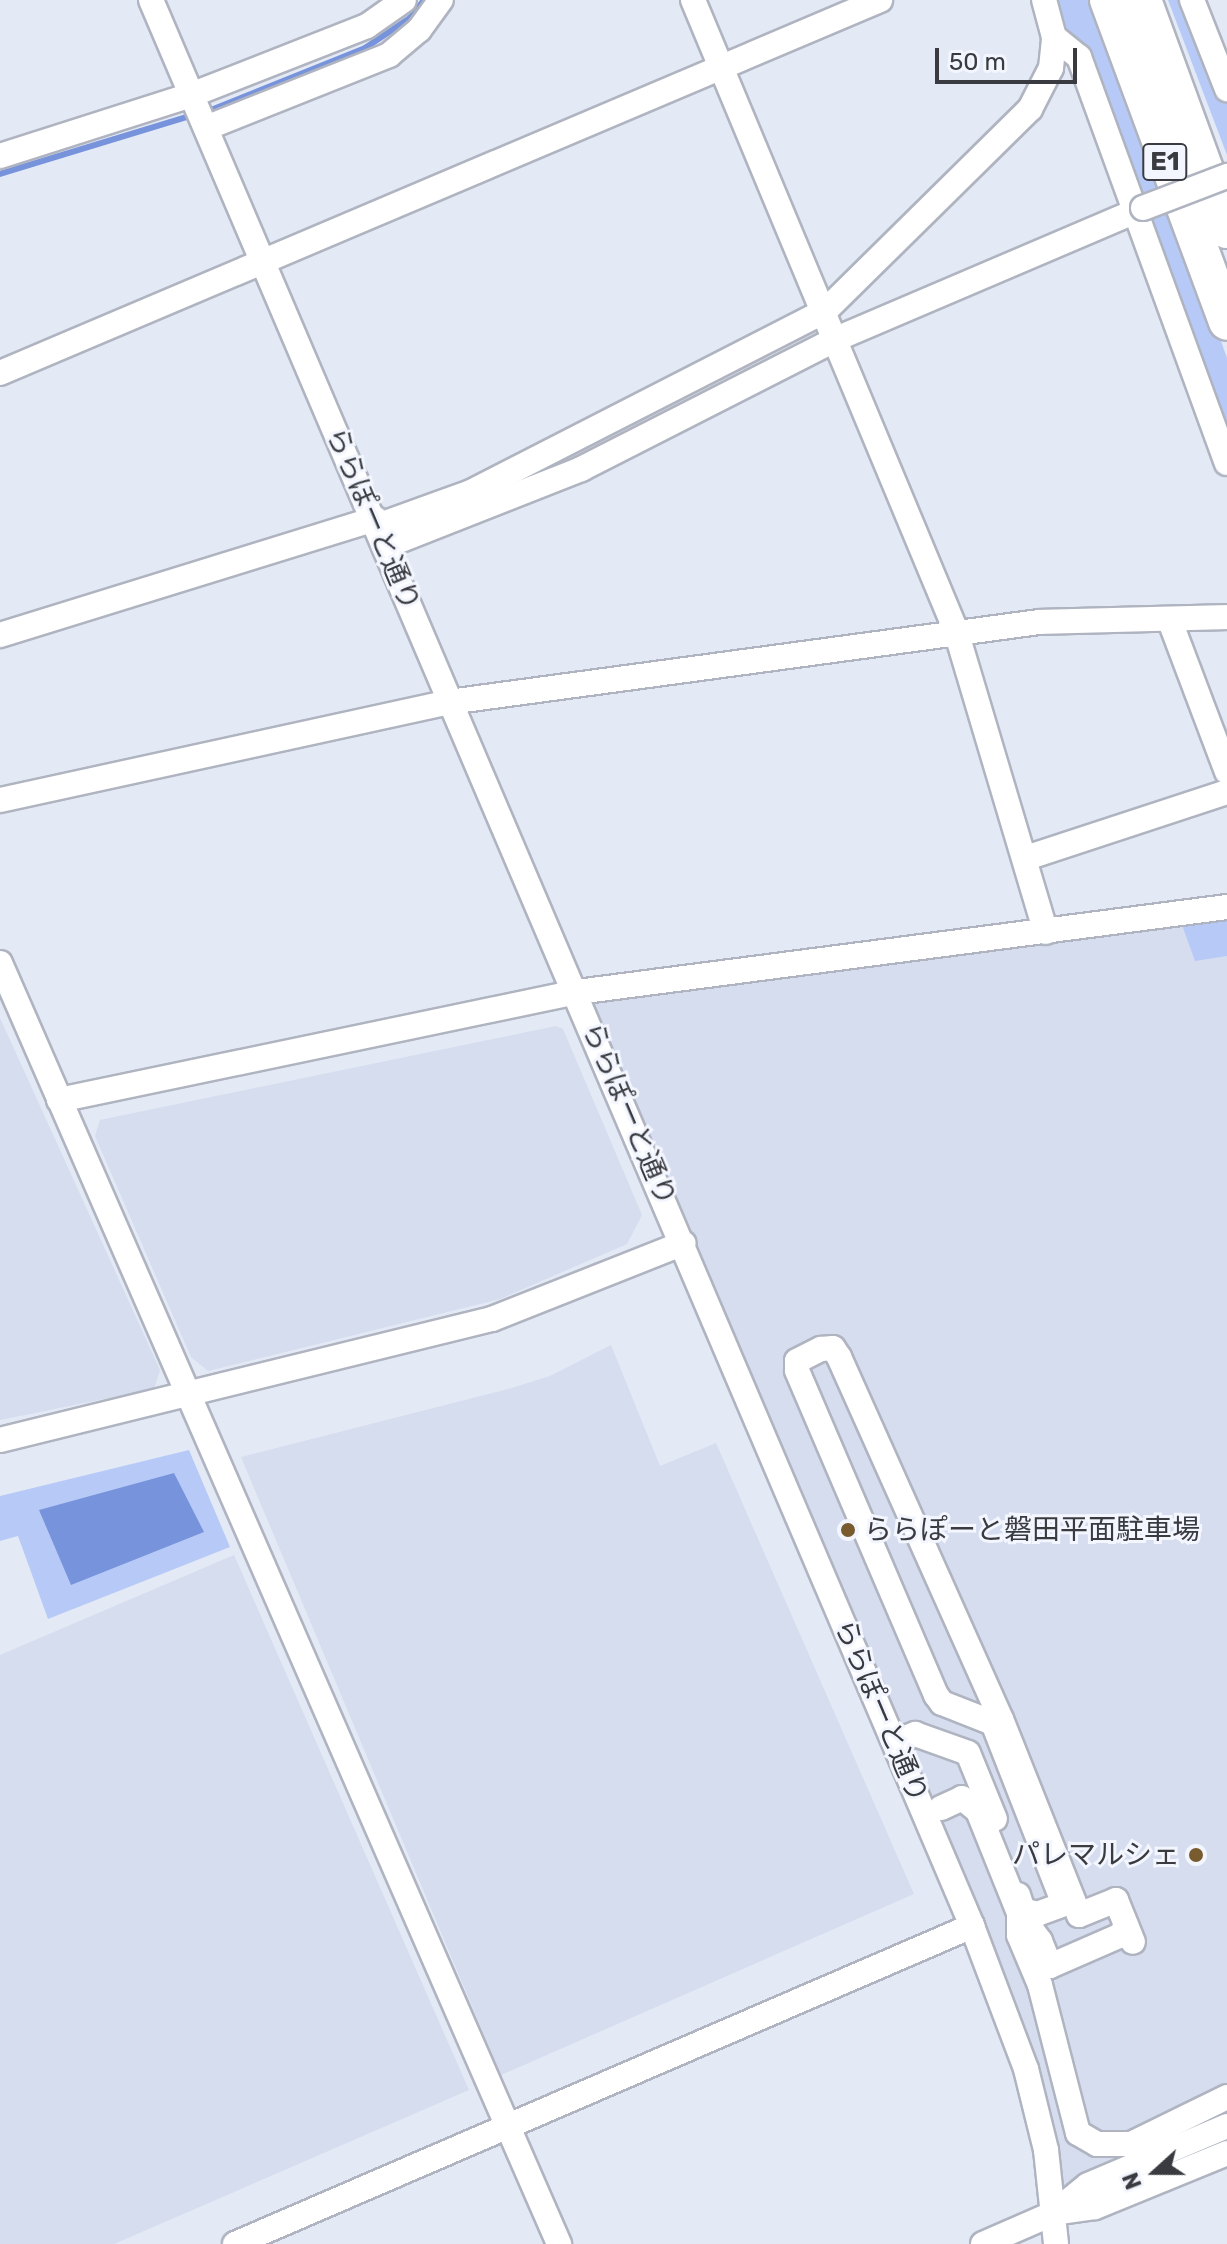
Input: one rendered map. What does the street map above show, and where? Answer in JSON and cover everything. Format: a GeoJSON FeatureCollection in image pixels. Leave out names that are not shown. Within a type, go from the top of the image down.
{"type":"FeatureCollection","features":[{"type":"Feature","properties":{"kind":"highway","name":"E1"},"geometry":{"type":"LineString","coordinates":[[1108,0],[1227,322]]}},
{"type":"Feature","properties":{"kind":"highway","name":"E1"},"geometry":{"type":"LineString","coordinates":[[1143,0],[1227,230]]}},
{"type":"Feature","properties":{"kind":"street","name":"ららぽーと通り"},"geometry":{"type":"LineString","coordinates":[[151,0],[379,530],[449,702],[684,1243],[972,1926],[1026,2069],[1046,2150],[1056,2244]]}},
{"type":"Feature","properties":{"kind":"street"},"geometry":{"type":"LineString","coordinates":[[0,156],[191,95],[367,26],[404,0]]}},
{"type":"Feature","properties":{"kind":"street"},"geometry":{"type":"LineString","coordinates":[[206,128],[389,55],[419,30],[441,0]]}},
{"type":"Feature","properties":{"kind":"street"},"geometry":{"type":"LineString","coordinates":[[693,0],[956,631],[1046,932]]}},
{"type":"Feature","properties":{"kind":"street"},"geometry":{"type":"LineString","coordinates":[[0,373],[722,64],[880,0]]}},
{"type":"Feature","properties":{"kind":"street"},"geometry":{"type":"LineString","coordinates":[[379,530],[471,492],[803,327],[825,311],[1030,109],[1051,68],[1054,37],[1044,0]]}},
{"type":"Feature","properties":{"kind":"street"},"geometry":{"type":"LineString","coordinates":[[1192,0],[1227,89]]}},
{"type":"Feature","properties":{"kind":"street"},"geometry":{"type":"LineString","coordinates":[[1054,37],[1079,57],[1138,211],[1227,463]]}},
{"type":"Feature","properties":{"kind":"street"},"geometry":{"type":"LineString","coordinates":[[0,635],[379,530],[581,469],[836,339],[1227,176]]}},
{"type":"Feature","properties":{"kind":"street"},"geometry":{"type":"LineString","coordinates":[[0,800],[449,702],[956,631],[1039,622],[1170,621],[1227,617]]}},
{"type":"Feature","properties":{"kind":"street"},"geometry":{"type":"LineString","coordinates":[[1170,621],[1227,772]]}},
{"type":"Feature","properties":{"kind":"street"},"geometry":{"type":"LineString","coordinates":[[1026,858],[1227,792]]}},
{"type":"Feature","properties":{"kind":"street"},"geometry":{"type":"LineString","coordinates":[[59,1100],[577,992],[1227,907]]}},
{"type":"Feature","properties":{"kind":"street"},"geometry":{"type":"LineString","coordinates":[[0,963],[559,2244]]}},
{"type":"Feature","properties":{"kind":"street"},"geometry":{"type":"LineString","coordinates":[[0,1440],[492,1319],[684,1243]]}},
{"type":"Feature","properties":{"kind":"street"},"geometry":{"type":"LineString","coordinates":[[941,1808],[962,1798],[978,1811],[1019,1913],[1053,1972],[1121,1935],[1130,1934],[1116,1900],[1079,1915],[1068,1903],[993,1723],[952,1707],[936,1695],[797,1361],[833,1348],[979,1677],[1001,1719],[1068,1903]]}},
{"type":"Feature","properties":{"kind":"street"},"geometry":{"type":"LineString","coordinates":[[873,1545],[912,1525]]}},
{"type":"Feature","properties":{"kind":"street"},"geometry":{"type":"LineString","coordinates":[[952,1707],[963,1701],[979,1677]]}},
{"type":"Feature","properties":{"kind":"street"},"geometry":{"type":"LineString","coordinates":[[895,1742],[915,1734],[968,1753],[1002,1838],[1004,1857],[1023,1910],[1037,1914],[1068,1903]]}},
{"type":"Feature","properties":{"kind":"street"},"geometry":{"type":"LineString","coordinates":[[1019,1913],[1019,1935],[1040,1985],[1078,2133],[1091,2143],[1131,2144],[1227,2097]]}},
{"type":"Feature","properties":{"kind":"street"},"geometry":{"type":"LineString","coordinates":[[235,2244],[972,1926]]}},
{"type":"Feature","properties":{"kind":"street"},"geometry":{"type":"LineString","coordinates":[[1054,2213],[1088,2185],[1227,2126]]}},
{"type":"Feature","properties":{"kind":"street"},"geometry":{"type":"LineString","coordinates":[[983,2244],[1054,2213],[1095,2207],[1227,2153]]}},
{"type":"Feature","properties":{"kind":"shaded area"},"geometry":{"type":"Polygon","coordinates":[[[1042,0],[1100,0],[1227,358],[1227,455],[1131,180],[1042,0]]]}},
{"type":"Feature","properties":{"kind":"shaded area"},"geometry":{"type":"Polygon","coordinates":[[[1168,0],[1201,0],[1227,77],[1227,155],[1168,0]]]}},
{"type":"Feature","properties":{"kind":"shaded area"},"geometry":{"type":"Polygon","coordinates":[[[1227,908],[1227,2118],[1112,2160],[1059,2193],[1007,2013],[581,1001],[1227,908]]]}},
{"type":"Feature","properties":{"kind":"shaded area"},"geometry":{"type":"Polygon","coordinates":[[[1227,908],[1227,956],[1195,961],[1178,914],[1227,908]]]}},
{"type":"Feature","properties":{"kind":"shaded area"},"geometry":{"type":"Polygon","coordinates":[[[0,1018],[160,1370],[154,1389],[0,1420],[0,1018]]]}},
{"type":"Feature","properties":{"kind":"shaded area"},"geometry":{"type":"Polygon","coordinates":[[[556,1026],[563,1029],[642,1215],[627,1244],[500,1299],[208,1371],[191,1357],[95,1136],[100,1120],[556,1026]]]}},
{"type":"Feature","properties":{"kind":"shaded area"},"geometry":{"type":"Polygon","coordinates":[[[611,1345],[660,1466],[716,1443],[914,1894],[501,2075],[241,1457],[512,1388],[550,1376],[611,1345]]]}},
{"type":"Feature","properties":{"kind":"shaded area"},"geometry":{"type":"Polygon","coordinates":[[[189,1450],[230,1547],[48,1619],[18,1536],[0,1541],[0,1496],[189,1450]]]}},
{"type":"Feature","properties":{"kind":"shaded area"},"geometry":{"type":"Polygon","coordinates":[[[234,1555],[469,2090],[114,2244],[0,2244],[0,1655],[234,1555]]]}},
{"type":"Feature","properties":{"kind":"water"},"geometry":{"type":"Polygon","coordinates":[[[174,1473],[204,1532],[71,1585],[39,1510],[174,1473]]]}},
{"type":"Feature","properties":{"kind":"waterway"},"geometry":{"type":"LineString","coordinates":[[206,112],[365,48],[410,18],[424,0]]}},
{"type":"Feature","properties":{"kind":"waterway"},"geometry":{"type":"LineString","coordinates":[[0,174],[196,114]]}},
{"type":"Feature","properties":{"kind":"place","name":"ららぽーと磐田平面駐車場"},"geometry":{"type":"Point","coordinates":[848,1530]}},
{"type":"Feature","properties":{"kind":"place","name":"パレマルシェ"},"geometry":{"type":"Point","coordinates":[1196,1855]}}]}
